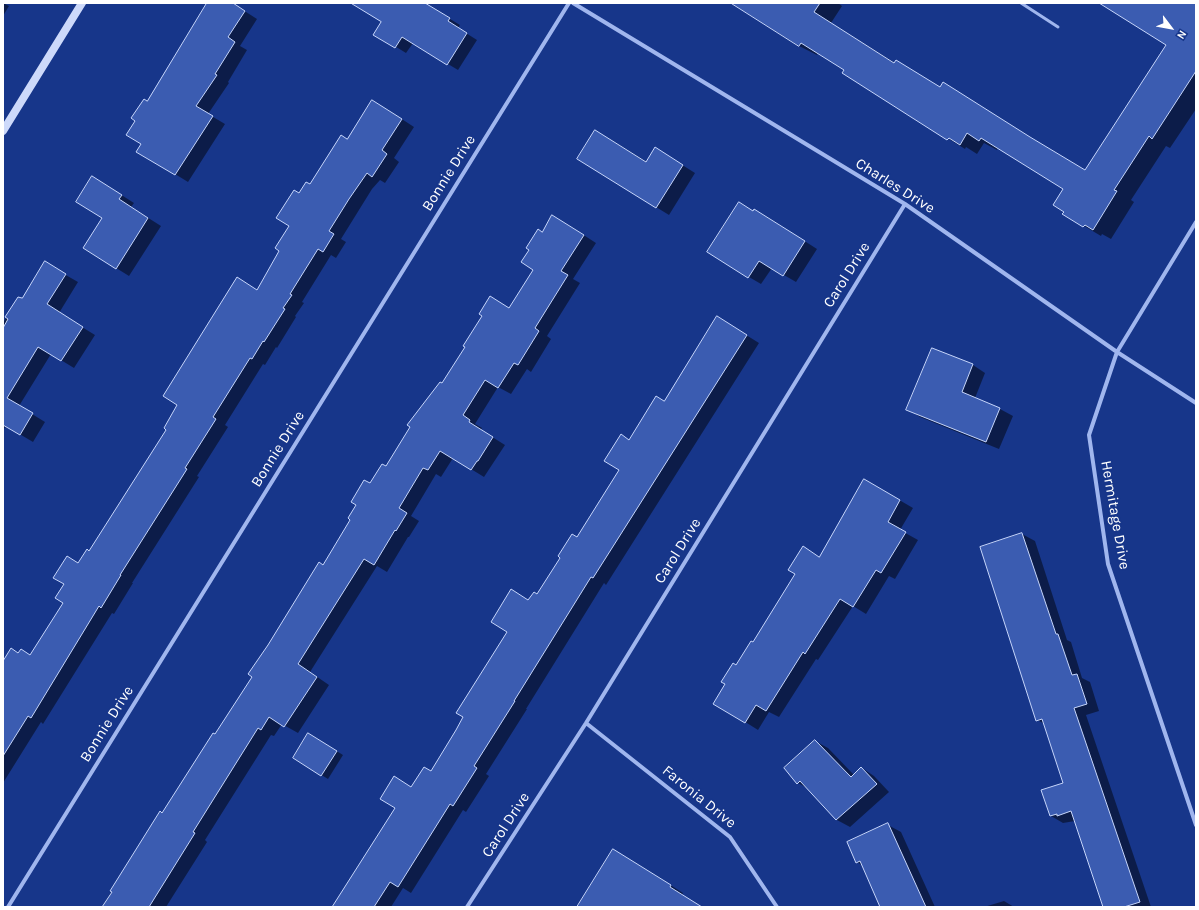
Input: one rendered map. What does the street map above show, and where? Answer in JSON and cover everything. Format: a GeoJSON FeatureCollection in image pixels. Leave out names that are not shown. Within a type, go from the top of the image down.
{"type":"FeatureCollection","features":[{"type":"Feature","properties":{"kind":"main road"},"geometry":{"type":"LineString","coordinates":[[3,131],[82,3]]}},
{"type":"Feature","properties":{"kind":"street","name":"Bonnie Drive"},"geometry":{"type":"LineString","coordinates":[[8,907],[569,3]]}},
{"type":"Feature","properties":{"kind":"street","name":"Charles Drive"},"geometry":{"type":"LineString","coordinates":[[573,3],[904,204],[1117,352],[1196,403]]}},
{"type":"Feature","properties":{"kind":"street","name":"Carol Drive"},"geometry":{"type":"LineString","coordinates":[[467,907],[586,723],[904,204]]}},
{"type":"Feature","properties":{"kind":"street","name":"Hermitage Drive"},"geometry":{"type":"LineString","coordinates":[[1196,222],[1117,352],[1089,435],[1108,564],[1196,825]]}},
{"type":"Feature","properties":{"kind":"street","name":"Faronia Drive"},"geometry":{"type":"LineString","coordinates":[[586,723],[730,836],[777,907]]}},
{"type":"Feature","properties":{"kind":"lane"},"geometry":{"type":"LineString","coordinates":[[1021,3],[1058,27]]}},
{"type":"Feature","properties":{"kind":"building"},"geometry":{"type":"Polygon","coordinates":[[[207,3],[233,3],[245,11],[228,37],[235,42],[215,74],[217,75],[196,106],[213,116],[175,175],[136,152],[141,144],[126,135],[135,121],[131,118],[144,99],[147,101],[207,3]]]}},
{"type":"Feature","properties":{"kind":"building"},"geometry":{"type":"Polygon","coordinates":[[[351,3],[425,3],[450,18],[448,21],[467,33],[447,65],[402,37],[395,48],[373,35],[381,22],[351,3]]]}},
{"type":"Feature","properties":{"kind":"building"},"geometry":{"type":"Polygon","coordinates":[[[731,3],[820,3],[814,12],[894,63],[896,60],[940,87],[943,82],[1085,170],[1166,45],[1099,3],[1196,3],[1196,71],[1152,139],[1149,136],[1114,190],[1117,191],[1093,230],[1085,225],[1083,227],[1062,214],[1064,212],[1053,205],[1063,189],[981,138],[979,141],[967,133],[960,145],[949,138],[947,140],[842,73],[844,70],[801,43],[799,46],[731,3]]]}},
{"type":"Feature","properties":{"kind":"building"},"geometry":{"type":"Polygon","coordinates":[[[372,100],[402,119],[382,150],[387,154],[372,177],[367,173],[349,199],[329,231],[334,234],[323,252],[318,249],[290,294],[292,295],[283,308],[285,309],[252,359],[250,358],[213,417],[216,419],[185,468],[187,469],[120,575],[101,608],[99,606],[31,718],[28,716],[3,756],[3,661],[11,648],[18,653],[21,649],[30,655],[63,603],[55,598],[64,584],[53,578],[67,556],[78,563],[87,549],[89,551],[166,430],[164,428],[177,405],[163,396],[237,277],[257,290],[279,251],[275,248],[289,226],[276,218],[294,190],[299,193],[306,182],[310,184],[341,135],[347,139],[372,100]]]}},
{"type":"Feature","properties":{"kind":"building"},"geometry":{"type":"Polygon","coordinates":[[[595,130],[646,162],[655,147],[683,165],[656,208],[577,159],[595,130]]]}},
{"type":"Feature","properties":{"kind":"building"},"geometry":{"type":"Polygon","coordinates":[[[92,176],[122,195],[119,199],[148,218],[116,269],[83,248],[102,218],[76,202],[92,176]]]}},
{"type":"Feature","properties":{"kind":"building"},"geometry":{"type":"Polygon","coordinates":[[[739,202],[753,211],[754,209],[805,241],[783,276],[759,261],[748,278],[707,252],[739,202]]]}},
{"type":"Feature","properties":{"kind":"building"},"geometry":{"type":"Polygon","coordinates":[[[552,215],[584,235],[561,271],[568,275],[535,328],[539,331],[518,365],[514,363],[498,388],[485,380],[463,415],[470,420],[469,422],[493,437],[478,461],[471,470],[440,451],[428,470],[423,468],[399,508],[407,513],[396,531],[395,530],[374,565],[364,559],[298,664],[317,677],[284,727],[269,717],[261,730],[258,728],[193,832],[195,833],[149,907],[102,907],[112,892],[110,891],[160,811],[162,813],[213,733],[215,734],[252,677],[248,674],[268,645],[319,562],[323,565],[350,520],[348,518],[356,505],[351,502],[364,480],[370,483],[382,464],[386,466],[410,427],[407,425],[440,382],[442,383],[465,347],[463,346],[482,316],[479,314],[490,296],[509,308],[533,270],[521,262],[529,250],[526,248],[538,229],[542,232],[552,215]]]}},
{"type":"Feature","properties":{"kind":"building"},"geometry":{"type":"Polygon","coordinates":[[[45,261],[66,274],[47,304],[83,327],[61,361],[38,347],[7,398],[33,413],[20,435],[3,425],[3,328],[8,319],[5,317],[18,297],[22,298],[45,261]]]}},
{"type":"Feature","properties":{"kind":"building"},"geometry":{"type":"Polygon","coordinates":[[[717,316],[747,335],[593,578],[591,577],[474,766],[477,768],[453,806],[450,804],[398,887],[390,882],[374,907],[332,907],[395,808],[380,799],[394,776],[411,787],[424,767],[431,771],[456,730],[463,717],[456,713],[507,632],[491,622],[511,589],[528,600],[534,592],[537,594],[560,558],[558,556],[572,534],[577,537],[619,470],[604,461],[621,434],[629,440],[656,396],[664,401],[717,316]]]}},
{"type":"Feature","properties":{"kind":"building"},"geometry":{"type":"Polygon","coordinates":[[[932,348],[973,364],[962,392],[1000,408],[986,442],[906,410],[932,348]]]}},
{"type":"Feature","properties":{"kind":"building"},"geometry":{"type":"Polygon","coordinates":[[[864,479],[900,500],[888,522],[906,532],[881,573],[876,570],[853,607],[840,599],[805,654],[803,652],[766,711],[756,705],[745,723],[713,704],[725,684],[721,682],[733,663],[736,665],[751,641],[753,642],[795,574],[788,570],[803,546],[819,557],[864,479]]]}},
{"type":"Feature","properties":{"kind":"building"},"geometry":{"type":"Polygon","coordinates":[[[1022,533],[1056,634],[1058,634],[1072,675],[1077,674],[1087,704],[1074,708],[1140,902],[1124,907],[1103,907],[1071,811],[1057,816],[1057,814],[1050,816],[1041,790],[1063,783],[1042,719],[1036,721],[980,547],[1022,533]]]}},
{"type":"Feature","properties":{"kind":"building"},"geometry":{"type":"Polygon","coordinates":[[[308,733],[337,751],[321,776],[293,758],[308,733]]]}},
{"type":"Feature","properties":{"kind":"building"},"geometry":{"type":"Polygon","coordinates":[[[815,740],[851,777],[861,767],[877,784],[836,820],[800,781],[797,784],[784,768],[815,740]]]}},
{"type":"Feature","properties":{"kind":"building"},"geometry":{"type":"Polygon","coordinates":[[[888,823],[926,907],[880,907],[860,861],[856,863],[847,842],[888,823]]]}},
{"type":"Feature","properties":{"kind":"building"},"geometry":{"type":"Polygon","coordinates":[[[613,849],[671,885],[670,887],[702,907],[577,907],[613,849]]]}}]}
